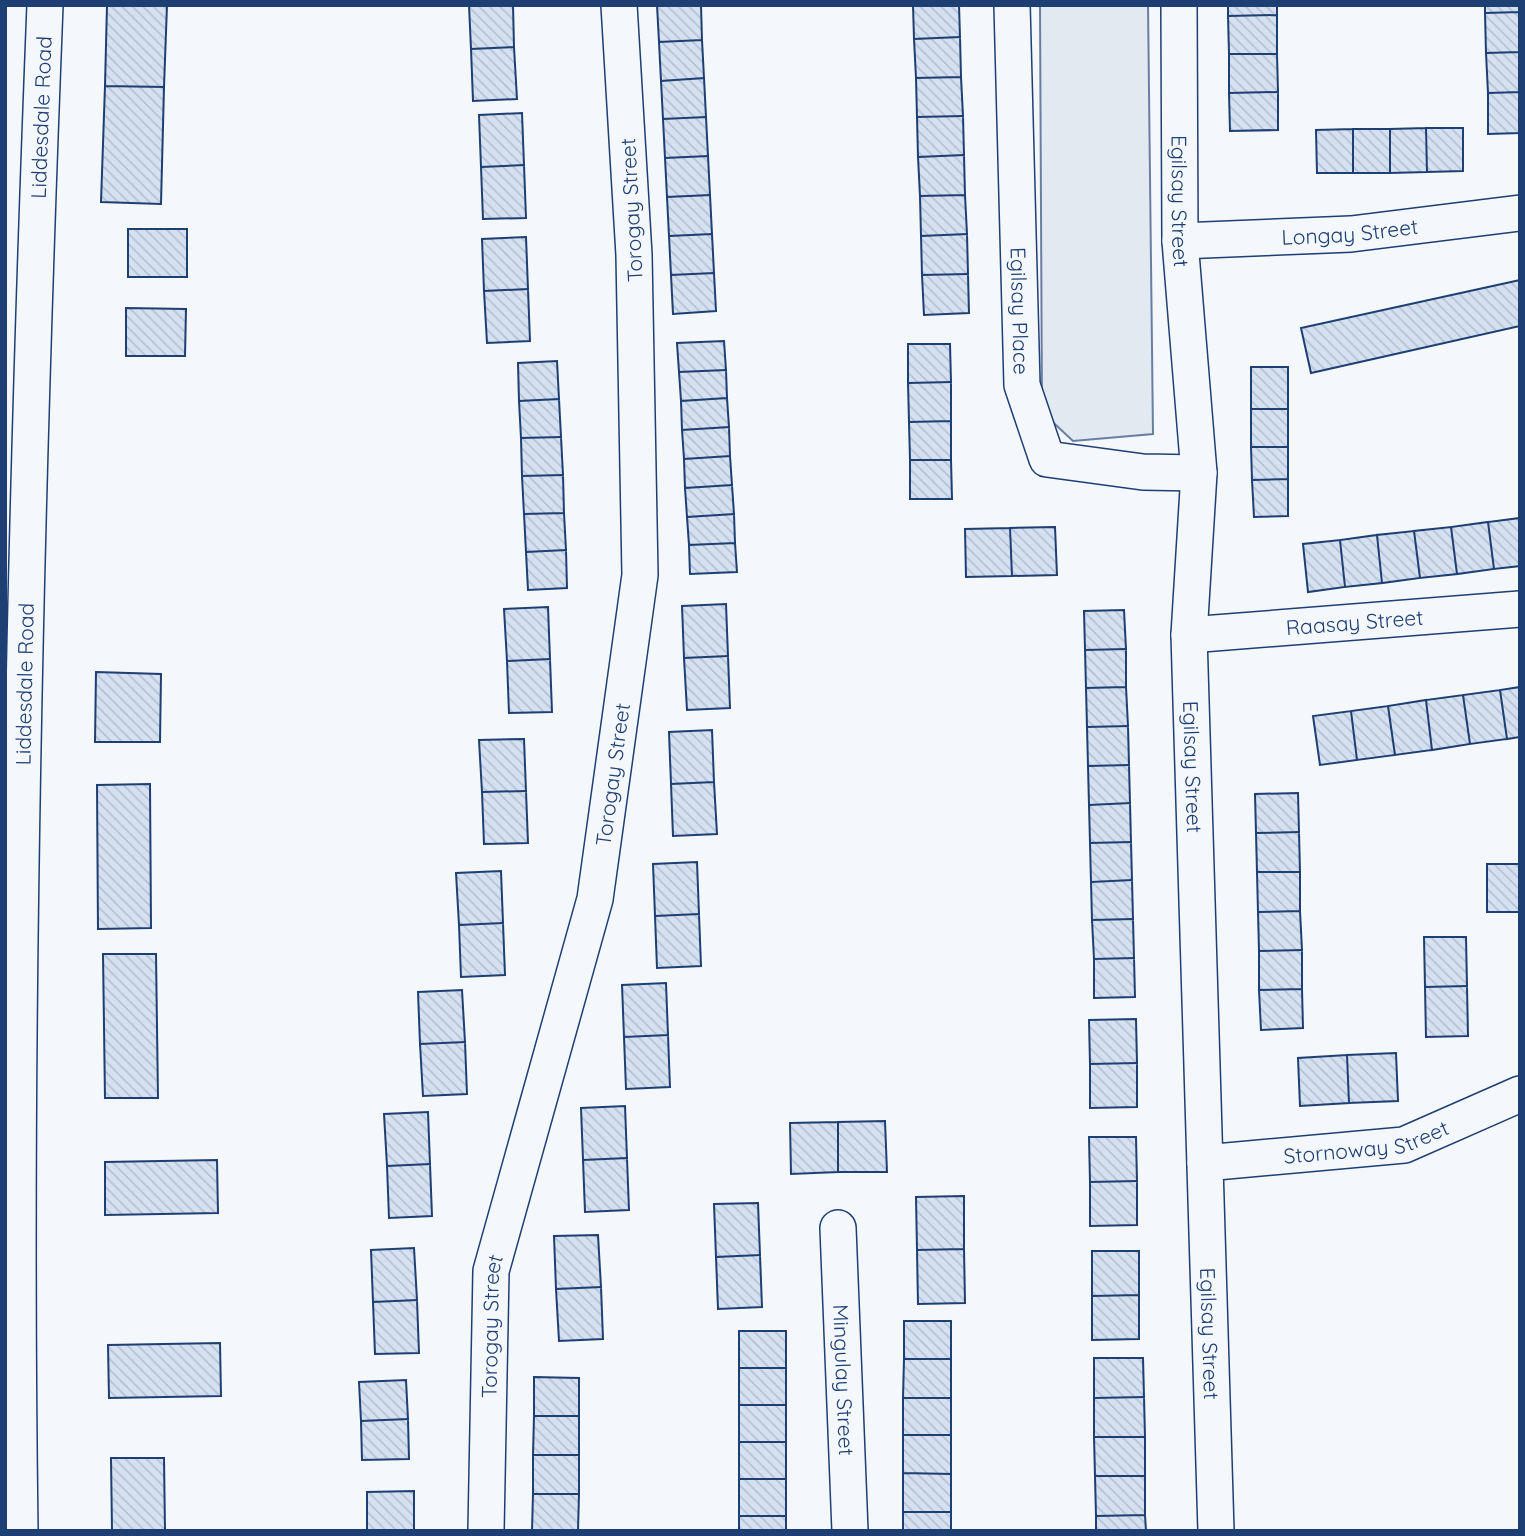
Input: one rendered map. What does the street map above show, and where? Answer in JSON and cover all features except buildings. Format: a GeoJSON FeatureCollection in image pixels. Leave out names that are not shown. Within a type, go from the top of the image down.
{"type":"FeatureCollection","features":[{"type":"Feature","properties":{"kind":"street","name":"Liddesdale Road"},"geometry":{"type":"LineString","coordinates":[[20,1531],[16,1184],[32,335],[45,5]]}},
{"type":"Feature","properties":{"kind":"street","name":"Torogay Street"},"geometry":{"type":"LineString","coordinates":[[486,1531],[491,1271],[595,899],[640,575],[634,255],[619,5]]}},
{"type":"Feature","properties":{"kind":"street","name":"Egilsay Place"},"geometry":{"type":"LineString","coordinates":[[1012,5],[1022,384],[1047,459],[1143,472],[1199,473]]}},
{"type":"Feature","properties":{"kind":"street","name":"Egilsay Street"},"geometry":{"type":"LineString","coordinates":[[1179,5],[1180,241],[1199,473],[1189,635],[1216,1531]]}},
{"type":"Feature","properties":{"kind":"street","name":"Longay Street"},"geometry":{"type":"LineString","coordinates":[[1180,241],[1351,233],[1520,214]]}},
{"type":"Feature","properties":{"kind":"street","name":"Raasay Street"},"geometry":{"type":"LineString","coordinates":[[1189,635],[1520,609]]}},
{"type":"Feature","properties":{"kind":"street","name":"Stornoway Street"},"geometry":{"type":"LineString","coordinates":[[1205,1163],[1404,1145],[1520,1094]]}},
{"type":"Feature","properties":{"kind":"street","name":"Mingulay Street"},"geometry":{"type":"LineString","coordinates":[[838,1228],[850,1531]]}},
{"type":"Feature","properties":{"kind":"shaded area"},"geometry":{"type":"Polygon","coordinates":[[[1040,5],[1148,5],[1153,434],[1073,441],[1042,412],[1040,5]]]}}]}
